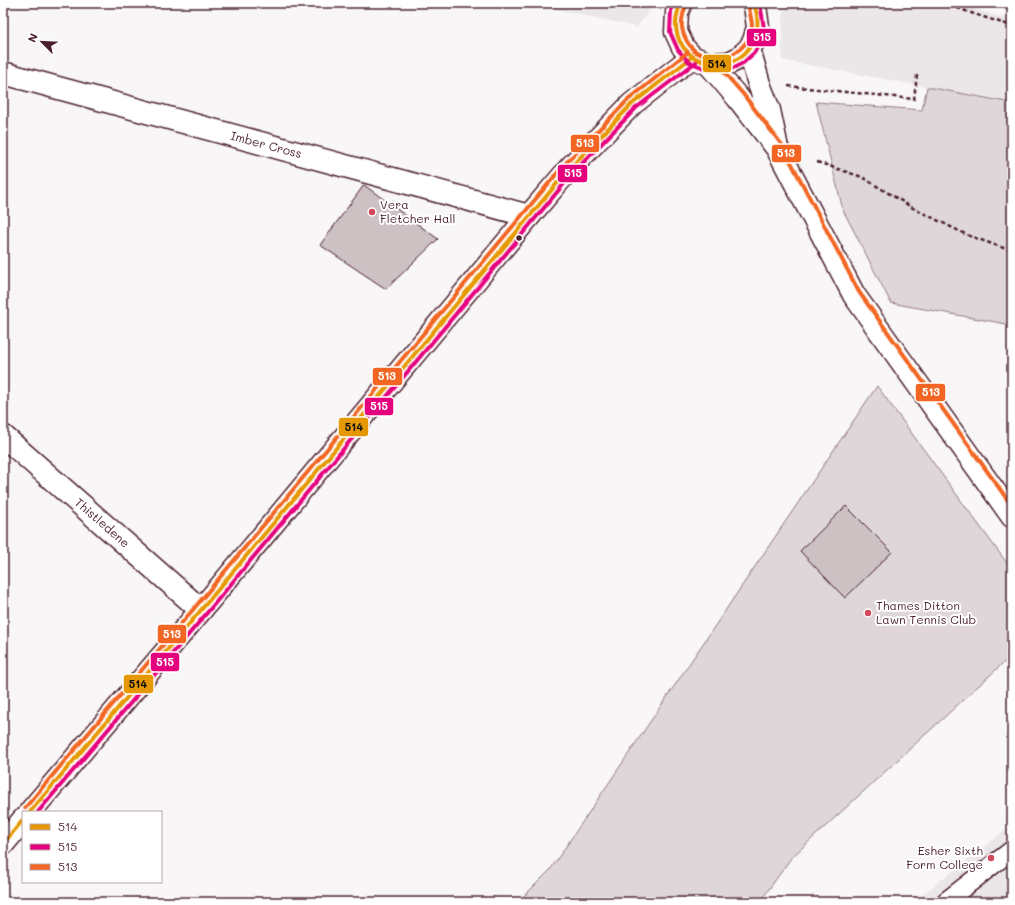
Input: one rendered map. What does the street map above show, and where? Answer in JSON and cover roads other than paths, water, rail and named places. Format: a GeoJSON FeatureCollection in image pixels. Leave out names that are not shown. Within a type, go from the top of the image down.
{"type":"FeatureCollection","features":[{"type":"Feature","properties":{"kind":"street"},"geometry":{"type":"LineString","coordinates":[[681,3],[677,12],[676,32],[682,47],[701,61],[738,98],[782,157],[854,295],[1012,516]]}},
{"type":"Feature","properties":{"kind":"street"},"geometry":{"type":"LineString","coordinates":[[31,811],[570,169],[632,104],[701,61],[729,63],[740,58],[749,49],[754,41],[758,27],[755,6],[753,3]]}},
{"type":"Feature","properties":{"kind":"street"},"geometry":{"type":"LineString","coordinates":[[749,49],[759,84],[769,110],[782,157]]}},
{"type":"Feature","properties":{"kind":"street","name":"Imber Cross"},"geometry":{"type":"LineString","coordinates":[[3,73],[529,216]]}},
{"type":"Feature","properties":{"kind":"street","name":"Thistledene"},"geometry":{"type":"LineString","coordinates":[[3,436],[201,610]]}},
{"type":"Feature","properties":{"kind":"street"},"geometry":{"type":"LineString","coordinates":[[3,844],[22,821]]}},
{"type":"Feature","properties":{"kind":"lane"},"geometry":{"type":"LineString","coordinates":[[945,902],[1012,850]]}},
{"type":"Feature","properties":{"kind":"place","name":"Vera Fletcher Hall"},"geometry":{"type":"Point","coordinates":[372,212]}},
{"type":"Feature","properties":{"kind":"place","name":"Thames Ditton Lawn Tennis Club"},"geometry":{"type":"Point","coordinates":[868,613]}},
{"type":"Feature","properties":{"kind":"place","name":"Esher Sixth Form College"},"geometry":{"type":"Point","coordinates":[991,858]}}]}
